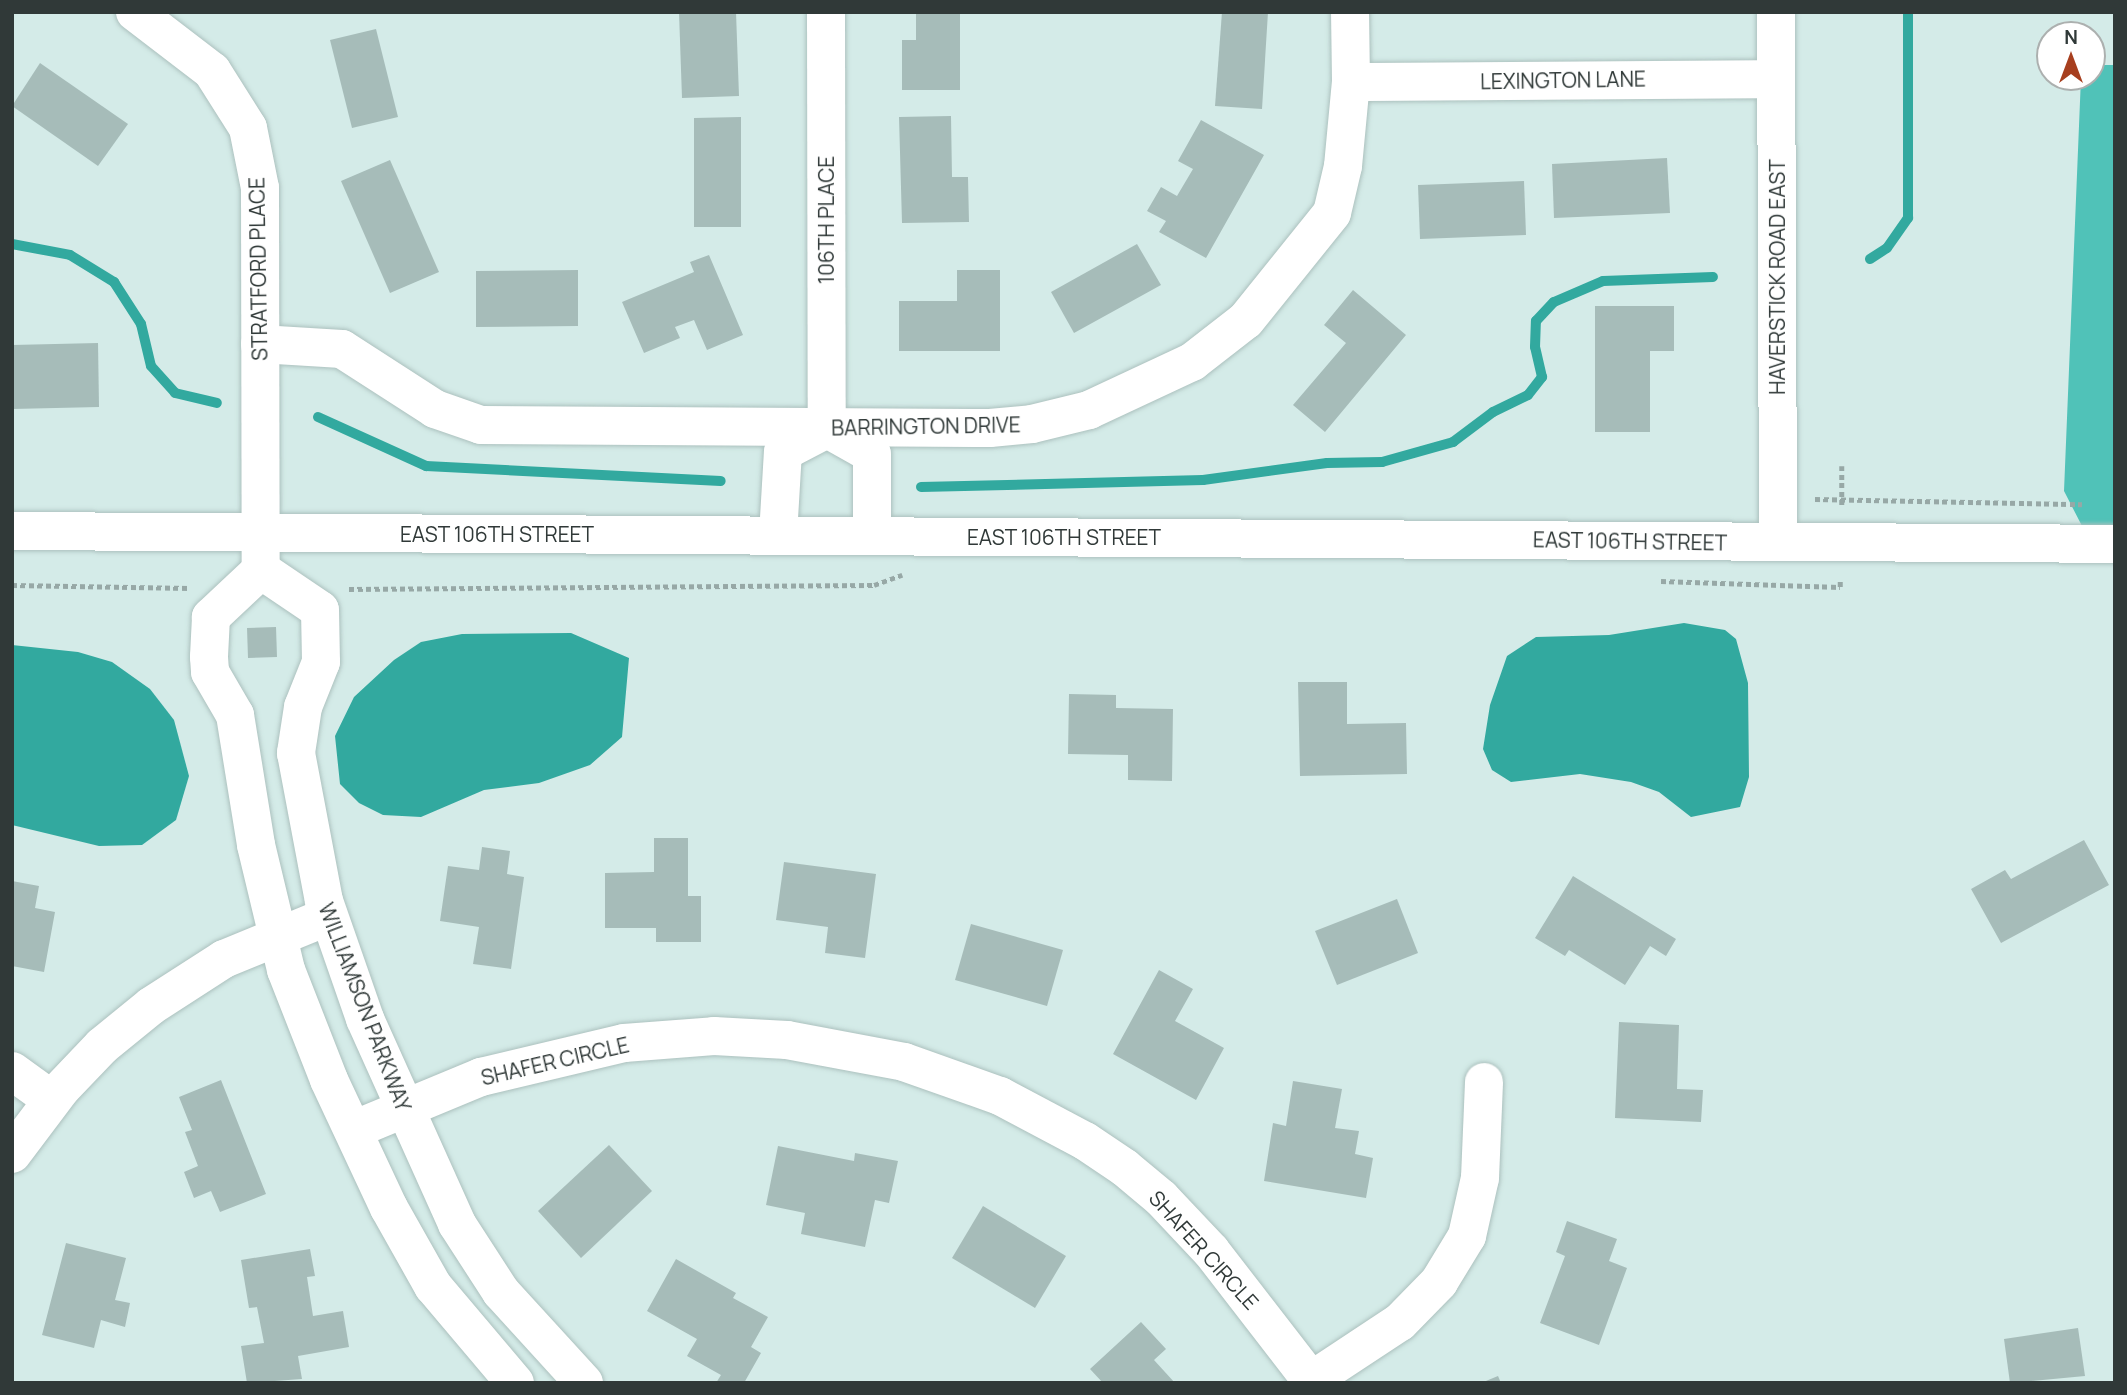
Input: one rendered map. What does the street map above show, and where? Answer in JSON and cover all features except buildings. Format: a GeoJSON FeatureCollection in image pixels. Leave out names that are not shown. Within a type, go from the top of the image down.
{"type":"FeatureCollection","features":[{"type":"Feature","properties":{"kind":"street","name":"STRATFORD PLACE"},"geometry":{"type":"LineString","coordinates":[[135,12],[212,71],[248,128],[260,188],[261,532]]}},
{"type":"Feature","properties":{"kind":"street","name":"106TH PLACE"},"geometry":{"type":"LineString","coordinates":[[826,12],[827,429]]}},
{"type":"Feature","properties":{"kind":"street","name":"BARRINGTON DRIVE"},"geometry":{"type":"LineString","coordinates":[[260,344],[342,349],[435,409],[481,425],[827,429],[1032,424],[1136,392],[1192,362],[1246,320],[1332,213],[1343,166],[1351,82],[1350,12]]}},
{"type":"Feature","properties":{"kind":"street","name":"HAVERSTICK ROAD EAST"},"geometry":{"type":"LineString","coordinates":[[1776,12],[1778,542]]}},
{"type":"Feature","properties":{"kind":"street","name":"LEXINGTON LANE"},"geometry":{"type":"LineString","coordinates":[[1351,82],[1776,79]]}},
{"type":"Feature","properties":{"kind":"street"},"geometry":{"type":"LineString","coordinates":[[778,535],[783,452],[827,429],[872,454],[872,536]]}},
{"type":"Feature","properties":{"kind":"street","name":"EAST 106TH STREET"},"geometry":{"type":"LineString","coordinates":[[12,531],[2115,544]]}},
{"type":"Feature","properties":{"kind":"street"},"geometry":{"type":"LineString","coordinates":[[261,532],[263,582],[211,617],[208,657],[214,681],[235,715],[256,845],[286,971],[389,1208],[433,1286],[515,1383]]}},
{"type":"Feature","properties":{"kind":"street","name":"WILLIAMSON PARKWAY"},"geometry":{"type":"LineString","coordinates":[[263,582],[320,610],[321,662],[303,706],[296,753],[312,848],[329,916],[402,1109],[480,1260],[530,1326],[584,1383]]}},
{"type":"Feature","properties":{"kind":"street"},"geometry":{"type":"LineString","coordinates":[[12,1154],[52,1100],[102,1046],[151,1006],[224,959],[329,916]]}},
{"type":"Feature","properties":{"kind":"street","name":"SHAFER CIRCLE"},"geometry":{"type":"LineString","coordinates":[[353,1130],[519,1066],[651,1040],[714,1036],[788,1040],[904,1062],[1000,1096],[1075,1135],[1125,1168],[1161,1198],[1211,1251],[1313,1381]]}},
{"type":"Feature","properties":{"kind":"street"},"geometry":{"type":"LineString","coordinates":[[12,1071],[52,1100]]}},
{"type":"Feature","properties":{"kind":"street"},"geometry":{"type":"LineString","coordinates":[[1313,1381],[1400,1322],[1439,1282],[1467,1236],[1480,1178],[1484,1082]]}},
{"type":"Feature","properties":{"kind":"path"},"geometry":{"type":"LineString","coordinates":[[1654,581],[1840,587],[1842,466]]}},
{"type":"Feature","properties":{"kind":"path"},"geometry":{"type":"LineString","coordinates":[[1777,500],[1842,498],[2091,505]]}},
{"type":"Feature","properties":{"kind":"path"},"geometry":{"type":"LineString","coordinates":[[12,585],[263,582],[874,585],[909,572]]}},
{"type":"Feature","properties":{"kind":"shaded area"},"geometry":{"type":"Polygon","coordinates":[[[2106,65],[2115,65],[2115,525],[2082,526],[2064,491],[2080,91],[2106,91],[2106,65]]]}},
{"type":"Feature","properties":{"kind":"shaded area"},"geometry":{"type":"Polygon","coordinates":[[[1684,623],[1725,630],[1736,639],[1748,683],[1749,777],[1740,807],[1691,817],[1659,792],[1631,782],[1580,774],[1511,782],[1492,770],[1483,749],[1490,705],[1507,656],[1536,637],[1609,635],[1684,623]]]}},
{"type":"Feature","properties":{"kind":"shaded area"},"geometry":{"type":"Polygon","coordinates":[[[571,633],[629,658],[622,737],[590,765],[539,783],[484,790],[421,817],[383,815],[359,803],[340,784],[335,736],[354,697],[394,660],[421,642],[462,634],[571,633]]]}},
{"type":"Feature","properties":{"kind":"shaded area"},"geometry":{"type":"Polygon","coordinates":[[[12,645],[78,652],[112,662],[150,689],[174,720],[189,776],[176,820],[142,845],[99,846],[12,825],[12,645]]]}},
{"type":"Feature","properties":{"kind":"waterway"},"geometry":{"type":"LineString","coordinates":[[1870,259],[1887,248],[1908,218],[1908,12]]}},
{"type":"Feature","properties":{"kind":"waterway"},"geometry":{"type":"LineString","coordinates":[[12,244],[70,255],[114,282],[141,324],[151,366],[175,393],[217,403]]}},
{"type":"Feature","properties":{"kind":"waterway"},"geometry":{"type":"LineString","coordinates":[[921,487],[1203,480],[1327,463],[1382,462],[1453,442],[1493,412],[1528,395],[1542,377],[1535,347],[1536,321],[1554,302],[1603,281],[1713,277]]}},
{"type":"Feature","properties":{"kind":"waterway"},"geometry":{"type":"LineString","coordinates":[[318,417],[426,466],[721,481]]}}]}
